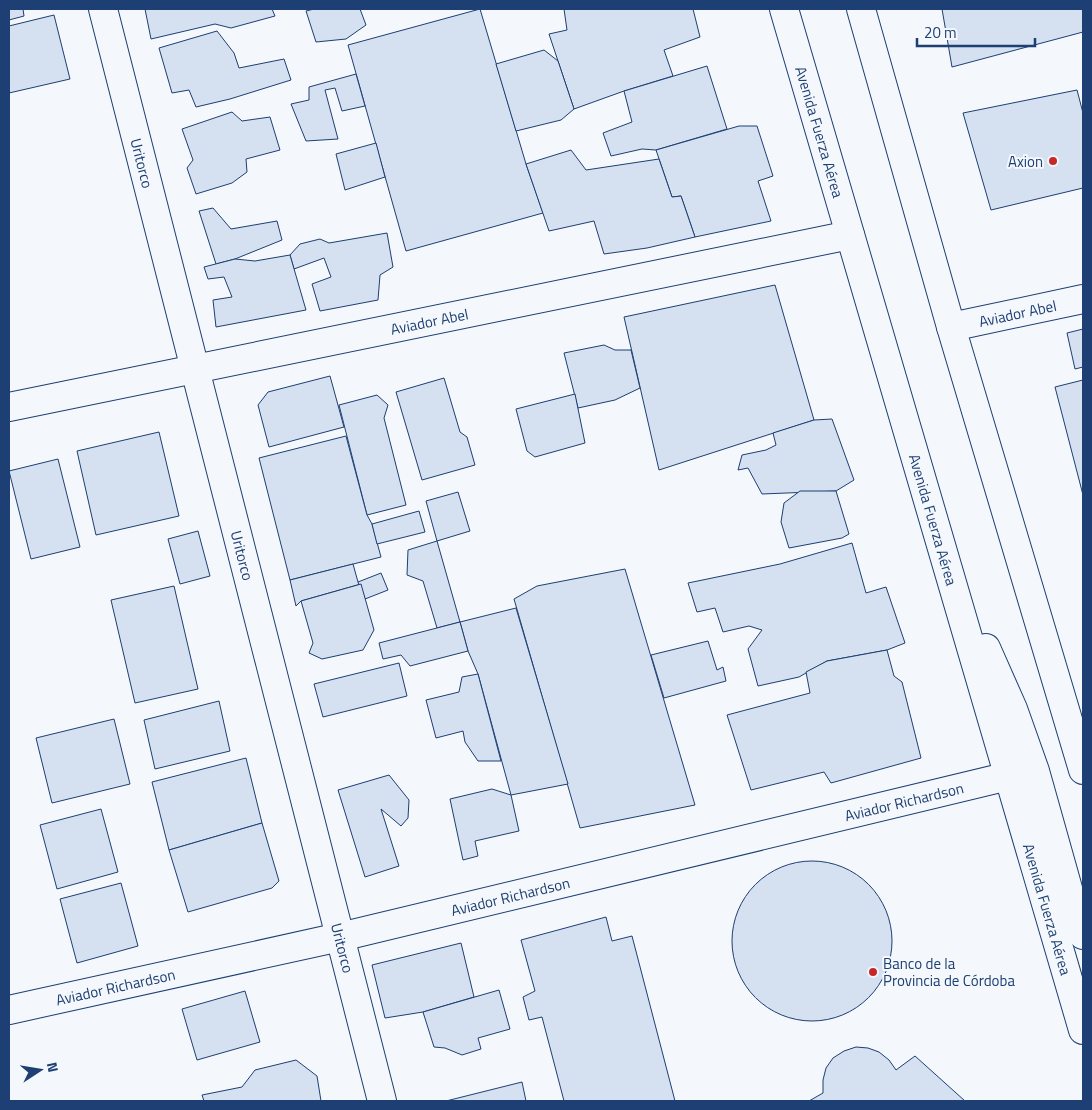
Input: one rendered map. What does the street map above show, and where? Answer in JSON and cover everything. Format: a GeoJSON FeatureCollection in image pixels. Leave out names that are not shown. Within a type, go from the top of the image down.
{"type":"FeatureCollection","features":[{"type":"Feature","properties":{"kind":"street","name":"Uritorco"},"geometry":{"type":"LineString","coordinates":[[103,9],[382,1101]]}},
{"type":"Feature","properties":{"kind":"street","name":"Avenida Fuerza Aérea"},"geometry":{"type":"LineString","coordinates":[[784,9],[1083,1030]]}},
{"type":"Feature","properties":{"kind":"street"},"geometry":{"type":"LineString","coordinates":[[861,9],[951,327],[1083,770]]}},
{"type":"Feature","properties":{"kind":"street","name":"Aviador Abel"},"geometry":{"type":"LineString","coordinates":[[9,407],[850,235]]}},
{"type":"Feature","properties":{"kind":"street","name":"Aviador Abel"},"geometry":{"type":"LineString","coordinates":[[951,327],[1083,299]]}},
{"type":"Feature","properties":{"kind":"street"},"geometry":{"type":"LineString","coordinates":[[942,548],[1013,709],[1035,770],[1076,917],[1083,935]]}},
{"type":"Feature","properties":{"kind":"street","name":"Aviador Richardson"},"geometry":{"type":"LineString","coordinates":[[9,1010],[340,937],[1009,776]]}},
{"type":"Feature","properties":{"kind":"building"},"geometry":{"type":"Polygon","coordinates":[[[9,9],[23,9],[24,16],[9,20],[9,9]]]}},
{"type":"Feature","properties":{"kind":"building"},"geometry":{"type":"Polygon","coordinates":[[[145,9],[272,9],[275,16],[231,28],[215,24],[151,39],[145,9]]]}},
{"type":"Feature","properties":{"kind":"building"},"geometry":{"type":"Polygon","coordinates":[[[314,9],[360,9],[366,25],[346,39],[316,42],[306,11],[314,9]]]}},
{"type":"Feature","properties":{"kind":"building"},"geometry":{"type":"Polygon","coordinates":[[[480,9],[526,164],[543,213],[406,251],[348,45],[480,9]]]}},
{"type":"Feature","properties":{"kind":"building"},"geometry":{"type":"Polygon","coordinates":[[[564,9],[693,9],[700,37],[664,50],[673,76],[574,109],[549,34],[567,30],[564,9]]]}},
{"type":"Feature","properties":{"kind":"building"},"geometry":{"type":"Polygon","coordinates":[[[942,9],[1083,9],[1083,32],[952,67],[942,9]]]}},
{"type":"Feature","properties":{"kind":"building"},"geometry":{"type":"Polygon","coordinates":[[[54,15],[70,79],[9,93],[9,26],[54,15]]]}},
{"type":"Feature","properties":{"kind":"building"},"geometry":{"type":"Polygon","coordinates":[[[217,31],[234,53],[239,68],[284,59],[291,80],[230,99],[196,107],[189,90],[172,93],[159,48],[217,31]]]}},
{"type":"Feature","properties":{"kind":"building"},"geometry":{"type":"Polygon","coordinates":[[[544,50],[558,61],[574,109],[561,120],[516,131],[496,64],[544,50]]]}},
{"type":"Feature","properties":{"kind":"building"},"geometry":{"type":"Polygon","coordinates":[[[707,66],[727,129],[656,150],[642,149],[611,156],[603,133],[632,122],[624,91],[707,66]]]}},
{"type":"Feature","properties":{"kind":"building"},"geometry":{"type":"Polygon","coordinates":[[[356,74],[365,106],[342,111],[335,88],[325,90],[338,139],[306,141],[291,104],[309,100],[309,87],[356,74]]]}},
{"type":"Feature","properties":{"kind":"building"},"geometry":{"type":"Polygon","coordinates":[[[1077,90],[1083,113],[1083,188],[991,210],[963,113],[1077,90]]]}},
{"type":"Feature","properties":{"kind":"building"},"geometry":{"type":"Polygon","coordinates":[[[232,112],[242,121],[270,117],[280,150],[246,159],[247,172],[232,183],[196,194],[187,168],[193,160],[182,129],[232,112]]]}},
{"type":"Feature","properties":{"kind":"building"},"geometry":{"type":"Polygon","coordinates":[[[739,126],[757,126],[773,176],[758,181],[771,221],[695,237],[681,196],[672,197],[656,150],[739,126]]]}},
{"type":"Feature","properties":{"kind":"building"},"geometry":{"type":"Polygon","coordinates":[[[376,143],[385,177],[345,190],[336,154],[376,143]]]}},
{"type":"Feature","properties":{"kind":"building"},"geometry":{"type":"Polygon","coordinates":[[[571,150],[586,170],[659,159],[672,197],[681,196],[695,237],[647,248],[604,254],[594,221],[549,231],[526,164],[571,150]]]}},
{"type":"Feature","properties":{"kind":"building"},"geometry":{"type":"Polygon","coordinates":[[[213,208],[231,229],[277,221],[282,240],[235,259],[216,264],[199,211],[213,208]]]}},
{"type":"Feature","properties":{"kind":"building"},"geometry":{"type":"Polygon","coordinates":[[[387,233],[393,267],[380,275],[378,300],[320,311],[312,284],[331,277],[324,258],[294,269],[290,255],[300,244],[320,239],[329,243],[387,233]]]}},
{"type":"Feature","properties":{"kind":"building"},"geometry":{"type":"Polygon","coordinates":[[[290,255],[306,310],[216,327],[213,300],[232,297],[224,277],[208,279],[204,267],[235,259],[255,261],[290,255]]]}},
{"type":"Feature","properties":{"kind":"building"},"geometry":{"type":"Polygon","coordinates":[[[775,285],[814,420],[659,470],[624,317],[775,285]]]}},
{"type":"Feature","properties":{"kind":"building"},"geometry":{"type":"Polygon","coordinates":[[[1083,329],[1083,367],[1075,369],[1067,333],[1083,329]]]}},
{"type":"Feature","properties":{"kind":"building"},"geometry":{"type":"Polygon","coordinates":[[[604,345],[615,350],[631,350],[640,388],[615,400],[578,408],[564,353],[604,345]]]}},
{"type":"Feature","properties":{"kind":"building"},"geometry":{"type":"Polygon","coordinates":[[[330,376],[344,427],[269,447],[258,405],[268,392],[330,376]]]}},
{"type":"Feature","properties":{"kind":"building"},"geometry":{"type":"Polygon","coordinates":[[[444,378],[460,432],[467,437],[475,465],[422,480],[396,392],[444,378]]]}},
{"type":"Feature","properties":{"kind":"building"},"geometry":{"type":"Polygon","coordinates":[[[1083,380],[1083,495],[1055,387],[1083,380]]]}},
{"type":"Feature","properties":{"kind":"building"},"geometry":{"type":"Polygon","coordinates":[[[575,394],[585,443],[535,457],[527,451],[516,409],[575,394]]]}},
{"type":"Feature","properties":{"kind":"building"},"geometry":{"type":"Polygon","coordinates":[[[377,395],[388,405],[384,418],[406,505],[367,515],[339,405],[377,395]]]}},
{"type":"Feature","properties":{"kind":"building"},"geometry":{"type":"Polygon","coordinates":[[[832,419],[854,480],[836,491],[762,494],[748,468],[738,470],[742,455],[766,450],[776,445],[773,433],[814,420],[832,419]]]}},
{"type":"Feature","properties":{"kind":"building"},"geometry":{"type":"Polygon","coordinates":[[[159,432],[179,516],[96,535],[77,451],[159,432]]]}},
{"type":"Feature","properties":{"kind":"building"},"geometry":{"type":"Polygon","coordinates":[[[346,436],[367,515],[372,524],[381,557],[290,580],[259,458],[346,436]]]}},
{"type":"Feature","properties":{"kind":"building"},"geometry":{"type":"Polygon","coordinates":[[[58,459],[80,547],[31,559],[9,471],[58,459]]]}},
{"type":"Feature","properties":{"kind":"building"},"geometry":{"type":"Polygon","coordinates":[[[800,491],[836,491],[849,534],[842,538],[789,548],[781,522],[784,503],[800,491]]]}},
{"type":"Feature","properties":{"kind":"building"},"geometry":{"type":"Polygon","coordinates":[[[458,492],[470,531],[437,541],[426,501],[458,492]]]}},
{"type":"Feature","properties":{"kind":"building"},"geometry":{"type":"Polygon","coordinates":[[[419,511],[425,532],[377,544],[372,524],[419,511]]]}},
{"type":"Feature","properties":{"kind":"building"},"geometry":{"type":"Polygon","coordinates":[[[198,531],[210,576],[180,584],[168,539],[198,531]]]}},
{"type":"Feature","properties":{"kind":"building"},"geometry":{"type":"Polygon","coordinates":[[[437,541],[460,622],[437,628],[423,581],[407,575],[408,550],[437,541]]]}},
{"type":"Feature","properties":{"kind":"building"},"geometry":{"type":"Polygon","coordinates":[[[852,543],[866,593],[886,587],[905,643],[887,650],[827,661],[799,677],[758,686],[748,649],[762,630],[749,626],[723,632],[715,608],[697,612],[688,583],[780,564],[852,543]]]}},
{"type":"Feature","properties":{"kind":"building"},"geometry":{"type":"Polygon","coordinates":[[[353,564],[358,582],[361,584],[301,601],[296,606],[290,580],[353,564]]]}},
{"type":"Feature","properties":{"kind":"building"},"geometry":{"type":"Polygon","coordinates":[[[625,569],[695,805],[580,828],[514,599],[537,586],[625,569]]]}},
{"type":"Feature","properties":{"kind":"building"},"geometry":{"type":"Polygon","coordinates":[[[381,573],[388,590],[365,599],[358,582],[381,573]]]}},
{"type":"Feature","properties":{"kind":"building"},"geometry":{"type":"Polygon","coordinates":[[[361,584],[374,630],[363,650],[322,659],[309,653],[313,643],[301,601],[361,584]]]}},
{"type":"Feature","properties":{"kind":"building"},"geometry":{"type":"Polygon","coordinates":[[[174,586],[198,689],[135,703],[111,600],[174,586]]]}},
{"type":"Feature","properties":{"kind":"building"},"geometry":{"type":"Polygon","coordinates":[[[516,608],[568,784],[511,795],[478,674],[468,651],[460,622],[516,608]]]}},
{"type":"Feature","properties":{"kind":"building"},"geometry":{"type":"Polygon","coordinates":[[[460,622],[468,651],[410,666],[401,655],[383,659],[379,643],[460,622]]]}},
{"type":"Feature","properties":{"kind":"building"},"geometry":{"type":"Polygon","coordinates":[[[708,641],[717,670],[723,667],[726,681],[664,698],[651,655],[708,641]]]}},
{"type":"Feature","properties":{"kind":"building"},"geometry":{"type":"Polygon","coordinates":[[[887,650],[894,676],[902,682],[921,758],[831,783],[824,772],[751,790],[727,715],[810,693],[806,672],[827,661],[887,650]]]}},
{"type":"Feature","properties":{"kind":"building"},"geometry":{"type":"Polygon","coordinates":[[[399,663],[407,696],[323,717],[314,684],[399,663]]]}},
{"type":"Feature","properties":{"kind":"building"},"geometry":{"type":"Polygon","coordinates":[[[478,674],[501,761],[478,761],[465,742],[463,731],[436,738],[426,700],[459,692],[462,677],[478,674]]]}},
{"type":"Feature","properties":{"kind":"building"},"geometry":{"type":"Polygon","coordinates":[[[219,701],[230,751],[155,769],[144,720],[219,701]]]}},
{"type":"Feature","properties":{"kind":"building"},"geometry":{"type":"Polygon","coordinates":[[[114,719],[130,784],[52,803],[36,738],[114,719]]]}},
{"type":"Feature","properties":{"kind":"building"},"geometry":{"type":"Polygon","coordinates":[[[246,758],[262,823],[169,850],[152,782],[246,758]]]}},
{"type":"Feature","properties":{"kind":"building"},"geometry":{"type":"Polygon","coordinates":[[[389,775],[409,800],[408,818],[401,826],[381,809],[399,866],[365,877],[338,790],[389,775]]]}},
{"type":"Feature","properties":{"kind":"building"},"geometry":{"type":"Polygon","coordinates":[[[492,789],[511,795],[519,831],[475,841],[478,856],[463,860],[450,799],[492,789]]]}},
{"type":"Feature","properties":{"kind":"building"},"geometry":{"type":"Polygon","coordinates":[[[101,809],[118,872],[57,889],[40,825],[101,809]]]}},
{"type":"Feature","properties":{"kind":"building"},"geometry":{"type":"Polygon","coordinates":[[[262,823],[279,881],[272,888],[188,912],[169,850],[262,823]]]}},
{"type":"Feature","properties":{"kind":"building"},"geometry":{"type":"Polygon","coordinates":[[[804,861],[820,861],[843,867],[863,879],[874,890],[886,910],[892,933],[892,949],[886,972],[874,992],[863,1003],[843,1015],[820,1021],[804,1021],[781,1015],[761,1003],[750,992],[738,972],[732,949],[732,933],[738,910],[750,890],[761,879],[781,867],[804,861]]]}},
{"type":"Feature","properties":{"kind":"building"},"geometry":{"type":"Polygon","coordinates":[[[121,883],[138,946],[77,963],[60,899],[121,883]]]}},
{"type":"Feature","properties":{"kind":"building"},"geometry":{"type":"Polygon","coordinates":[[[606,917],[612,941],[632,936],[675,1101],[564,1101],[542,1017],[529,1020],[523,997],[535,991],[521,940],[606,917]]]}},
{"type":"Feature","properties":{"kind":"building"},"geometry":{"type":"Polygon","coordinates":[[[461,943],[474,997],[423,1012],[385,1018],[372,965],[461,943]]]}},
{"type":"Feature","properties":{"kind":"building"},"geometry":{"type":"Polygon","coordinates":[[[499,990],[510,1029],[478,1038],[481,1049],[462,1055],[445,1048],[434,1047],[423,1012],[499,990]]]}},
{"type":"Feature","properties":{"kind":"building"},"geometry":{"type":"Polygon","coordinates":[[[245,991],[260,1042],[197,1060],[182,1009],[245,991]]]}},
{"type":"Feature","properties":{"kind":"building"},"geometry":{"type":"Polygon","coordinates":[[[856,1047],[868,1048],[879,1052],[889,1060],[896,1070],[915,1056],[965,1101],[809,1101],[823,1093],[823,1080],[826,1068],[833,1058],[844,1051],[856,1047]]]}},
{"type":"Feature","properties":{"kind":"building"},"geometry":{"type":"Polygon","coordinates":[[[296,1060],[317,1076],[321,1101],[204,1101],[202,1095],[242,1087],[255,1070],[296,1060]]]}},
{"type":"Feature","properties":{"kind":"building"},"geometry":{"type":"Polygon","coordinates":[[[522,1082],[526,1101],[446,1101],[522,1082]]]}},
{"type":"Feature","properties":{"kind":"place","name":"Axion"},"geometry":{"type":"Point","coordinates":[1053,161]}},
{"type":"Feature","properties":{"kind":"place","name":"Banco de la Provincia de Córdoba"},"geometry":{"type":"Point","coordinates":[873,972]}}]}
